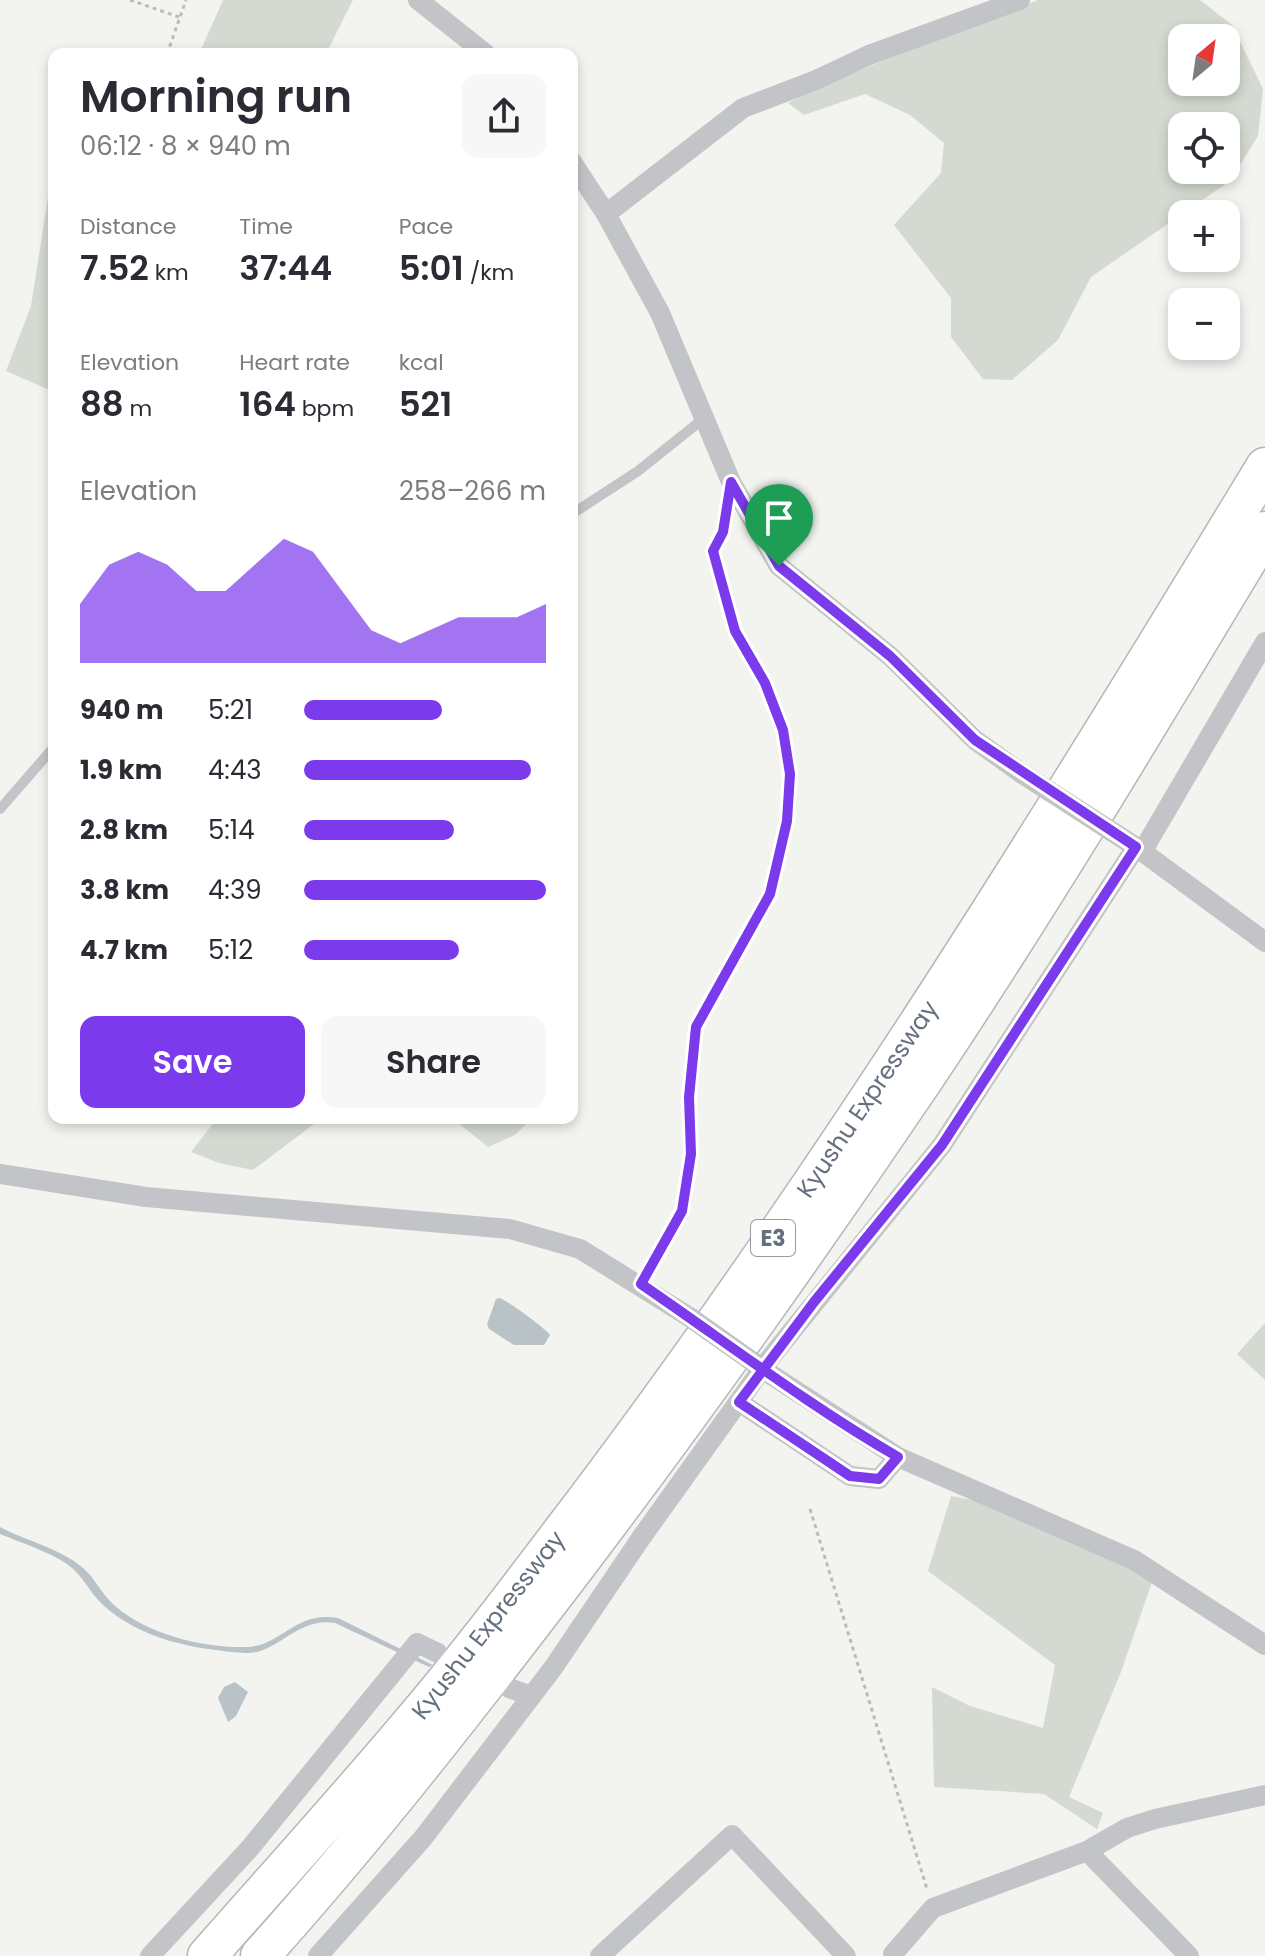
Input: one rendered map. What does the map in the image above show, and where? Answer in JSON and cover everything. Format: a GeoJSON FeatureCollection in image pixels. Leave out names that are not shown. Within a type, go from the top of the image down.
{"type":"FeatureCollection","features":[{"type":"Feature","properties":{"kind":"highway","name":"Kyushu Expressway"},"geometry":{"type":"LineString","coordinates":[[207,1956],[410,1725],[561,1532],[710,1331],[931,1007],[1063,800],[1265,467]]}},
{"type":"Feature","properties":{"kind":"highway","name":"Kyushu Expressway"},"geometry":{"type":"LineString","coordinates":[[260,1956],[338,1869],[503,1662],[760,1317],[941,1052],[1103,800],[1265,531]]}},
{"type":"Feature","properties":{"kind":"street"},"geometry":{"type":"LineString","coordinates":[[418,0],[478,48]]}},
{"type":"Feature","properties":{"kind":"street"},"geometry":{"type":"LineString","coordinates":[[606,214],[743,108],[816,80],[869,55],[1020,0]]}},
{"type":"Feature","properties":{"kind":"street"},"geometry":{"type":"LineString","coordinates":[[578,171],[606,214],[660,313],[731,482],[779,566],[890,656],[975,740],[1139,849],[1265,942]]}},
{"type":"Feature","properties":{"kind":"street"},"geometry":{"type":"LineString","coordinates":[[318,1956],[423,1838],[531,1696],[739,1402],[814,1302],[942,1145],[1139,849],[1265,642]]}},
{"type":"Feature","properties":{"kind":"street"},"geometry":{"type":"LineString","coordinates":[[0,1174],[146,1197],[510,1229],[580,1249],[641,1284],[773,1376],[898,1457],[1134,1560],[1265,1645]]}},
{"type":"Feature","properties":{"kind":"street"},"geometry":{"type":"LineString","coordinates":[[739,1402],[850,1476],[879,1479],[898,1457]]}},
{"type":"Feature","properties":{"kind":"street"},"geometry":{"type":"LineString","coordinates":[[150,1956],[250,1848],[417,1643],[438,1653]]}},
{"type":"Feature","properties":{"kind":"street"},"geometry":{"type":"LineString","coordinates":[[509,1688],[531,1696]]}},
{"type":"Feature","properties":{"kind":"street"},"geometry":{"type":"LineString","coordinates":[[895,1956],[893,1954],[905,1937],[933,1908],[1087,1851],[1127,1828],[1265,1795]]}},
{"type":"Feature","properties":{"kind":"street"},"geometry":{"type":"LineString","coordinates":[[600,1956],[732,1835],[846,1956]]}},
{"type":"Feature","properties":{"kind":"street"},"geometry":{"type":"LineString","coordinates":[[1087,1851],[1189,1956]]}},
{"type":"Feature","properties":{"kind":"lane"},"geometry":{"type":"LineString","coordinates":[[578,510],[638,471],[703,419]]}},
{"type":"Feature","properties":{"kind":"lane"},"geometry":{"type":"LineString","coordinates":[[0,809],[48,754]]}},
{"type":"Feature","properties":{"kind":"path"},"geometry":{"type":"LineString","coordinates":[[130,0],[180,18]]}},
{"type":"Feature","properties":{"kind":"path"},"geometry":{"type":"LineString","coordinates":[[169,48],[186,0]]}},
{"type":"Feature","properties":{"kind":"path"},"geometry":{"type":"LineString","coordinates":[[641,1284],[682,1211],[691,1154],[689,1097],[696,1027],[770,894],[787,821],[790,774],[783,730],[765,683],[735,631],[713,551],[723,532],[731,482]]}},
{"type":"Feature","properties":{"kind":"path"},"geometry":{"type":"LineString","coordinates":[[810,1509],[933,1908]]}},
{"type":"Feature","properties":{"kind":"shaded area"},"geometry":{"type":"Polygon","coordinates":[[[223,0],[353,0],[329,48],[202,48],[223,0]]]}},
{"type":"Feature","properties":{"kind":"shaded area"},"geometry":{"type":"Polygon","coordinates":[[[1038,0],[1200,0],[1231,24],[1168,24],[1168,96],[1240,96],[1240,42],[1263,89],[1258,136],[1240,165],[1240,112],[1168,112],[1168,184],[1226,184],[1202,200],[1168,200],[1168,224],[1091,277],[1058,340],[1012,380],[983,379],[951,337],[951,298],[894,225],[941,173],[944,143],[910,115],[865,94],[804,115],[788,103],[817,87],[1038,0]]]}},
{"type":"Feature","properties":{"kind":"shaded area"},"geometry":{"type":"Polygon","coordinates":[[[48,197],[48,389],[6,371],[31,306],[48,197]]]}},
{"type":"Feature","properties":{"kind":"shaded area"},"geometry":{"type":"Polygon","coordinates":[[[212,1124],[314,1124],[253,1170],[219,1163],[191,1152],[212,1124]]]}},
{"type":"Feature","properties":{"kind":"shaded area"},"geometry":{"type":"Polygon","coordinates":[[[459,1124],[526,1124],[515,1135],[488,1147],[459,1124]]]}},
{"type":"Feature","properties":{"kind":"shaded area"},"geometry":{"type":"Polygon","coordinates":[[[500,1298],[550,1335],[544,1345],[514,1345],[489,1329],[487,1324],[496,1299],[500,1298]]]}},
{"type":"Feature","properties":{"kind":"shaded area"},"geometry":{"type":"Polygon","coordinates":[[[1265,1323],[1265,1380],[1237,1354],[1265,1323]]]}},
{"type":"Feature","properties":{"kind":"shaded area"},"geometry":{"type":"Polygon","coordinates":[[[951,1496],[998,1505],[1121,1563],[1152,1582],[1121,1672],[1069,1797],[1103,1813],[1097,1829],[1044,1794],[934,1787],[932,1687],[970,1706],[1043,1728],[1055,1665],[928,1571],[951,1496]]]}},
{"type":"Feature","properties":{"kind":"shaded area"},"geometry":{"type":"Polygon","coordinates":[[[0,1527],[74,1561],[87,1572],[110,1602],[144,1625],[177,1638],[247,1647],[270,1641],[310,1619],[338,1618],[433,1665],[429,1667],[335,1623],[309,1625],[256,1652],[206,1649],[169,1641],[118,1617],[98,1600],[67,1564],[0,1534],[0,1527]]]}},
{"type":"Feature","properties":{"kind":"shaded area"},"geometry":{"type":"Polygon","coordinates":[[[235,1682],[248,1692],[236,1716],[228,1722],[218,1698],[224,1687],[235,1682]]]}},
{"type":"Feature","properties":{"kind":"route"},"geometry":{"type":"LineString","coordinates":[[779,566],[731,482],[723,532],[713,551],[735,631],[765,683],[783,730],[790,774],[787,821],[770,894],[696,1027],[689,1097],[691,1154],[682,1211],[641,1284],[691,1318],[773,1376],[898,1457],[879,1479],[850,1476],[739,1402],[767,1362],[814,1302],[942,1145],[1136,847],[975,740],[890,656],[779,566]]}}]}
